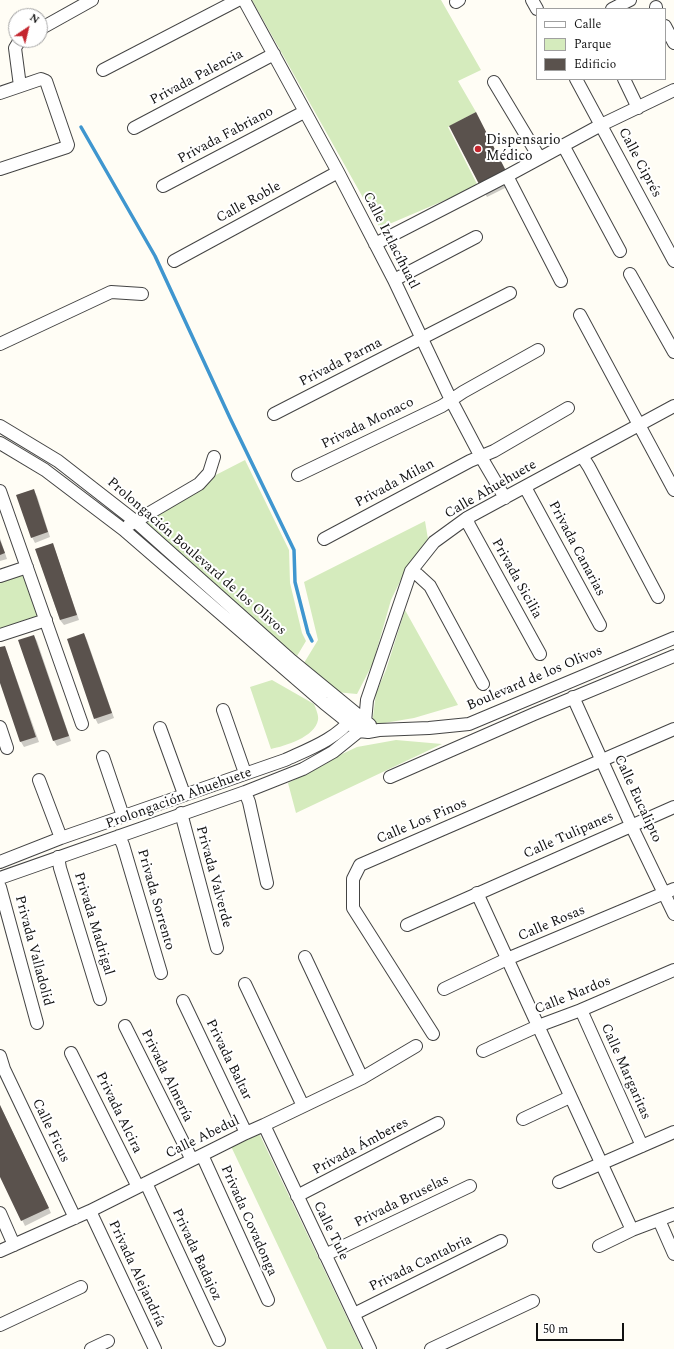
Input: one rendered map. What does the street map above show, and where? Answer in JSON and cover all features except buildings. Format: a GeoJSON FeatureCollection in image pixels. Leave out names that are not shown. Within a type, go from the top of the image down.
{"type":"FeatureCollection","features":[{"type":"Feature","properties":{"kind":"street"},"geometry":{"type":"LineString","coordinates":[[48,25],[92,0]]}},
{"type":"Feature","properties":{"kind":"street"},"geometry":{"type":"LineString","coordinates":[[103,70],[238,0]]}},
{"type":"Feature","properties":{"kind":"street","name":"Calle Iztlacíhuatl"},"geometry":{"type":"LineString","coordinates":[[244,0],[338,172],[423,338],[451,400],[481,457],[505,498]]}},
{"type":"Feature","properties":{"kind":"street"},"geometry":{"type":"LineString","coordinates":[[614,8],[630,0]]}},
{"type":"Feature","properties":{"kind":"street"},"geometry":{"type":"LineString","coordinates":[[666,28],[674,43]]}},
{"type":"Feature","properties":{"kind":"street"},"geometry":{"type":"LineString","coordinates":[[15,48],[20,86]]}},
{"type":"Feature","properties":{"kind":"street","name":"Privada Palencia"},"geometry":{"type":"LineString","coordinates":[[134,128],[274,54]]}},
{"type":"Feature","properties":{"kind":"street"},"geometry":{"type":"LineString","coordinates":[[0,93],[44,79],[68,145],[67,147],[0,169]]}},
{"type":"Feature","properties":{"kind":"street","name":"Calle Ciprés"},"geometry":{"type":"LineString","coordinates":[[577,80],[674,261]]}},
{"type":"Feature","properties":{"kind":"street"},"geometry":{"type":"LineString","coordinates":[[624,80],[638,108]]}},
{"type":"Feature","properties":{"kind":"street"},"geometry":{"type":"LineString","coordinates":[[494,82],[539,157]]}},
{"type":"Feature","properties":{"kind":"street"},"geometry":{"type":"LineString","coordinates":[[375,244],[507,176],[539,157],[601,125],[673,91]]}},
{"type":"Feature","properties":{"kind":"street","name":"Privada Fabriano"},"geometry":{"type":"LineString","coordinates":[[162,186],[304,112]]}},
{"type":"Feature","properties":{"kind":"street"},"geometry":{"type":"LineString","coordinates":[[563,145],[620,251]]}},
{"type":"Feature","properties":{"kind":"street","name":"Calle Roble"},"geometry":{"type":"LineString","coordinates":[[174,261],[338,172]]}},
{"type":"Feature","properties":{"kind":"street"},"geometry":{"type":"LineString","coordinates":[[507,176],[561,281]]}},
{"type":"Feature","properties":{"kind":"street"},"geometry":{"type":"LineString","coordinates":[[394,280],[476,238]]}},
{"type":"Feature","properties":{"kind":"street"},"geometry":{"type":"LineString","coordinates":[[630,274],[674,352]]}},
{"type":"Feature","properties":{"kind":"street"},"geometry":{"type":"LineString","coordinates":[[0,344],[111,292],[142,294]]}},
{"type":"Feature","properties":{"kind":"street","name":"Privada Parma"},"geometry":{"type":"LineString","coordinates":[[274,414],[510,293]]}},
{"type":"Feature","properties":{"kind":"street"},"geometry":{"type":"LineString","coordinates":[[580,315],[674,490]]}},
{"type":"Feature","properties":{"kind":"street","name":"Privada Monaco"},"geometry":{"type":"LineString","coordinates":[[298,475],[451,400],[538,350]]}},
{"type":"Feature","properties":{"kind":"street","name":"Calle Ahuehuete"},"geometry":{"type":"LineString","coordinates":[[357,722],[367,700],[411,571],[434,542],[467,518],[674,406]]}},
{"type":"Feature","properties":{"kind":"street","name":"Privada Milan"},"geometry":{"type":"LineString","coordinates":[[324,539],[470,461],[481,457],[568,408]]}},
{"type":"Feature","properties":{"kind":"street","name":"Prolongación Boulevard de los Olivos"},"geometry":{"type":"LineString","coordinates":[[0,426],[58,461],[135,521],[292,660],[357,722]]}},
{"type":"Feature","properties":{"kind":"street","name":"Prolongación Boulevard de los Olivos"},"geometry":{"type":"LineString","coordinates":[[0,443],[45,470],[124,530],[324,703],[357,722]]}},
{"type":"Feature","properties":{"kind":"street"},"geometry":{"type":"LineString","coordinates":[[124,530],[135,521],[199,484],[210,473],[214,456]]}},
{"type":"Feature","properties":{"kind":"street"},"geometry":{"type":"LineString","coordinates":[[582,456],[658,597]]}},
{"type":"Feature","properties":{"kind":"street","name":"Privada Canarias"},"geometry":{"type":"LineString","coordinates":[[525,487],[600,625]]}},
{"type":"Feature","properties":{"kind":"street"},"geometry":{"type":"LineString","coordinates":[[0,492],[82,724]]}},
{"type":"Feature","properties":{"kind":"street","name":"Privada Sicilia"},"geometry":{"type":"LineString","coordinates":[[467,518],[469,525],[540,654]]}},
{"type":"Feature","properties":{"kind":"street"},"geometry":{"type":"LineString","coordinates":[[0,576],[25,561]]}},
{"type":"Feature","properties":{"kind":"street"},"geometry":{"type":"LineString","coordinates":[[411,571],[430,586],[483,684]]}},
{"type":"Feature","properties":{"kind":"street"},"geometry":{"type":"LineString","coordinates":[[0,635],[48,625]]}},
{"type":"Feature","properties":{"kind":"street","name":"Boulevard de los Olivos"},"geometry":{"type":"LineString","coordinates":[[357,722],[368,732],[469,724],[674,638]]}},
{"type":"Feature","properties":{"kind":"street"},"geometry":{"type":"LineString","coordinates":[[390,777],[573,697],[674,656]]}},
{"type":"Feature","properties":{"kind":"street","name":"Calle Eucalipto"},"geometry":{"type":"LineString","coordinates":[[573,697],[631,825],[669,891],[674,914]]}},
{"type":"Feature","properties":{"kind":"street"},"geometry":{"type":"LineString","coordinates":[[223,710],[245,773]]}},
{"type":"Feature","properties":{"kind":"street","name":"Prolongación Ahuehuete"},"geometry":{"type":"LineString","coordinates":[[0,862],[61,838],[285,760],[320,744],[357,722]]}},
{"type":"Feature","properties":{"kind":"street","name":"Prolongación Ahuehuete"},"geometry":{"type":"LineString","coordinates":[[0,878],[181,813],[245,792],[304,769],[333,752],[357,722]]}},
{"type":"Feature","properties":{"kind":"street"},"geometry":{"type":"LineString","coordinates":[[0,727],[7,748]]}},
{"type":"Feature","properties":{"kind":"street"},"geometry":{"type":"LineString","coordinates":[[160,728],[184,794]]}},
{"type":"Feature","properties":{"kind":"street","name":"Calle Los Pinos"},"geometry":{"type":"LineString","coordinates":[[433,1034],[353,908],[353,879],[360,865],[674,729]]}},
{"type":"Feature","properties":{"kind":"street"},"geometry":{"type":"LineString","coordinates":[[103,757],[123,816]]}},
{"type":"Feature","properties":{"kind":"street"},"geometry":{"type":"LineString","coordinates":[[39,780],[61,838]]}},
{"type":"Feature","properties":{"kind":"street"},"geometry":{"type":"LineString","coordinates":[[245,792],[249,802],[267,883]]}},
{"type":"Feature","properties":{"kind":"street","name":"Calle Tulipanes"},"geometry":{"type":"LineString","coordinates":[[407,925],[674,807]]}},
{"type":"Feature","properties":{"kind":"street","name":"Privada Valverde"},"geometry":{"type":"LineString","coordinates":[[181,813],[217,948]]}},
{"type":"Feature","properties":{"kind":"street","name":"Privada Sorrento"},"geometry":{"type":"LineString","coordinates":[[119,836],[123,845],[160,973]]}},
{"type":"Feature","properties":{"kind":"street","name":"Privada Madrigal"},"geometry":{"type":"LineString","coordinates":[[58,857],[60,868],[100,999]]}},
{"type":"Feature","properties":{"kind":"street","name":"Privada Valladolid"},"geometry":{"type":"LineString","coordinates":[[0,887],[37,1023]]}},
{"type":"Feature","properties":{"kind":"street","name":"Calle Rosas"},"geometry":{"type":"LineString","coordinates":[[444,989],[507,959],[669,891]]}},
{"type":"Feature","properties":{"kind":"street"},"geometry":{"type":"LineString","coordinates":[[477,893],[632,1230]]}},
{"type":"Feature","properties":{"kind":"street"},"geometry":{"type":"LineString","coordinates":[[305,957],[362,1078]]}},
{"type":"Feature","properties":{"kind":"street","name":"Calle Nardos"},"geometry":{"type":"LineString","coordinates":[[483,1050],[538,1026],[582,1010],[674,970]]}},
{"type":"Feature","properties":{"kind":"street"},"geometry":{"type":"LineString","coordinates":[[245,984],[303,1106]]}},
{"type":"Feature","properties":{"kind":"street","name":"Privada Baltar"},"geometry":{"type":"LineString","coordinates":[[183,1001],[246,1133]]}},
{"type":"Feature","properties":{"kind":"street","name":"Calle Margaritas"},"geometry":{"type":"LineString","coordinates":[[582,1010],[642,1146]]}},
{"type":"Feature","properties":{"kind":"street","name":"Privada Almería"},"geometry":{"type":"LineString","coordinates":[[125,1026],[197,1158]]}},
{"type":"Feature","properties":{"kind":"street","name":"Calle Abedul"},"geometry":{"type":"LineString","coordinates":[[0,1251],[90,1211],[246,1133],[362,1078],[416,1046]]}},
{"type":"Feature","properties":{"kind":"street","name":"Privada Alcira"},"geometry":{"type":"LineString","coordinates":[[71,1053],[142,1185]]}},
{"type":"Feature","properties":{"kind":"street","name":"Calle Ficus"},"geometry":{"type":"LineString","coordinates":[[0,1056],[4,1069],[75,1218]]}},
{"type":"Feature","properties":{"kind":"street"},"geometry":{"type":"LineString","coordinates":[[523,1119],[570,1097]]}},
{"type":"Feature","properties":{"kind":"street","name":"Privada Ámberes"},"geometry":{"type":"LineString","coordinates":[[297,1196],[438,1123]]}},
{"type":"Feature","properties":{"kind":"street","name":"Calle Tule"},"geometry":{"type":"LineString","coordinates":[[264,1125],[370,1349]]}},
{"type":"Feature","properties":{"kind":"street"},"geometry":{"type":"LineString","coordinates":[[560,1182],[674,1132]]}},
{"type":"Feature","properties":{"kind":"street","name":"Privada Covadonga"},"geometry":{"type":"LineString","coordinates":[[197,1158],[268,1300]]}},
{"type":"Feature","properties":{"kind":"street","name":"Privada Badajoz"},"geometry":{"type":"LineString","coordinates":[[142,1185],[219,1340]]}},
{"type":"Feature","properties":{"kind":"street","name":"Privada Bruselas"},"geometry":{"type":"LineString","coordinates":[[325,1255],[470,1186]]}},
{"type":"Feature","properties":{"kind":"street","name":"Privada Alejandría"},"geometry":{"type":"LineString","coordinates":[[90,1211],[155,1349]]}},
{"type":"Feature","properties":{"kind":"street"},"geometry":{"type":"LineString","coordinates":[[0,1213],[14,1244]]}},
{"type":"Feature","properties":{"kind":"street"},"geometry":{"type":"LineString","coordinates":[[599,1246],[632,1230],[674,1214]]}},
{"type":"Feature","properties":{"kind":"street"},"geometry":{"type":"LineString","coordinates":[[659,1220],[674,1254]]}},
{"type":"Feature","properties":{"kind":"street","name":"Privada Cantabria"},"geometry":{"type":"LineString","coordinates":[[354,1314],[502,1240]]}},
{"type":"Feature","properties":{"kind":"street"},"geometry":{"type":"LineString","coordinates":[[0,1325],[81,1287]]}},
{"type":"Feature","properties":{"kind":"street"},"geometry":{"type":"LineString","coordinates":[[431,1349],[533,1301]]}},
{"type":"Feature","properties":{"kind":"street"},"geometry":{"type":"LineString","coordinates":[[91,1349],[108,1341]]}},
{"type":"Feature","properties":{"kind":"green space"},"geometry":{"type":"Polygon","coordinates":[[[252,0],[441,0],[481,70],[458,81],[476,112],[448,127],[478,186],[380,228],[252,0]]]}},
{"type":"Feature","properties":{"kind":"green space"},"geometry":{"type":"Polygon","coordinates":[[[245,460],[289,550],[290,583],[302,633],[306,641],[297,656],[132,518],[245,460]]]}},
{"type":"Feature","properties":{"kind":"green space"},"geometry":{"type":"Polygon","coordinates":[[[425,521],[428,539],[407,567],[391,600],[373,663],[357,694],[335,692],[304,663],[318,640],[304,582],[425,521]]]}},
{"type":"Feature","properties":{"kind":"green space"},"geometry":{"type":"Polygon","coordinates":[[[26,567],[45,620],[0,635],[0,577],[26,567]]]}},
{"type":"Feature","properties":{"kind":"green space"},"geometry":{"type":"Polygon","coordinates":[[[405,610],[458,705],[414,718],[372,725],[376,693],[386,670],[405,610]]]}},
{"type":"Feature","properties":{"kind":"green space"},"geometry":{"type":"Polygon","coordinates":[[[272,680],[314,704],[318,720],[316,726],[306,736],[284,746],[271,749],[250,687],[272,680]]]}},
{"type":"Feature","properties":{"kind":"green space"},"geometry":{"type":"Polygon","coordinates":[[[396,740],[442,744],[296,813],[288,783],[357,747],[396,740]]]}},
{"type":"Feature","properties":{"kind":"green space"},"geometry":{"type":"Polygon","coordinates":[[[257,1129],[362,1349],[327,1349],[228,1140],[257,1129]]]}},
{"type":"Feature","properties":{"kind":"waterway"},"geometry":{"type":"LineString","coordinates":[[81,127],[155,256],[230,418],[294,550],[295,582],[308,633],[312,641]]}},
{"type":"Feature","properties":{"kind":"place","name":"Dispensario Médico"},"geometry":{"type":"Point","coordinates":[478,149]}}]}
